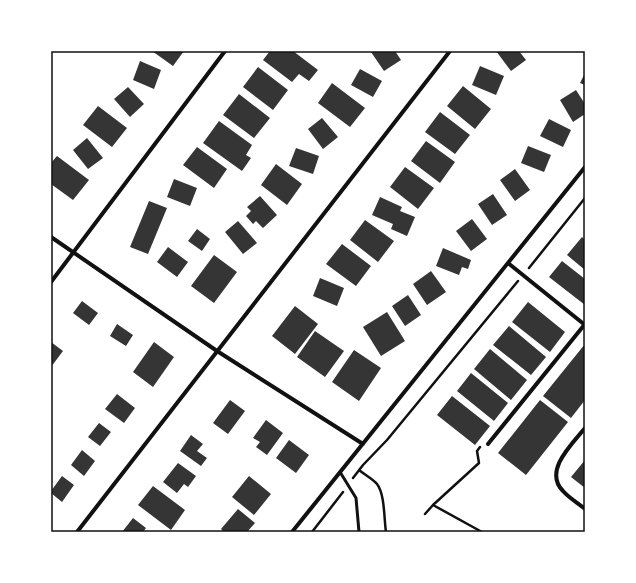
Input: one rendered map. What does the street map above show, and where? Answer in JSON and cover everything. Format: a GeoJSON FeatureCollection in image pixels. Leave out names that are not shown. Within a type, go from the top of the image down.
{"type":"FeatureCollection","features":[{"type":"Feature","properties":{"kind":"street"},"geometry":{"type":"LineString","coordinates":[[51,282],[225,51]]}},
{"type":"Feature","properties":{"kind":"street"},"geometry":{"type":"LineString","coordinates":[[77,532],[450,51]]}},
{"type":"Feature","properties":{"kind":"street"},"geometry":{"type":"LineString","coordinates":[[292,532],[585,167]]}},
{"type":"Feature","properties":{"kind":"street"},"geometry":{"type":"LineString","coordinates":[[51,237],[217,351],[363,444]]}},
{"type":"Feature","properties":{"kind":"street"},"geometry":{"type":"LineString","coordinates":[[488,444],[585,324],[508,263]]}},
{"type":"Feature","properties":{"kind":"street"},"geometry":{"type":"LineString","coordinates":[[585,428],[560,459],[556,469],[557,480],[562,491],[585,509]]}},
{"type":"Feature","properties":{"kind":"lane"},"geometry":{"type":"LineString","coordinates":[[340,472],[356,498],[359,532]]}},
{"type":"Feature","properties":{"kind":"path"},"geometry":{"type":"LineString","coordinates":[[312,532],[360,470],[387,440],[585,198]]}},
{"type":"Feature","properties":{"kind":"path"},"geometry":{"type":"LineString","coordinates":[[425,514],[479,463],[477,451],[482,443],[488,444]]}},
{"type":"Feature","properties":{"kind":"path"},"geometry":{"type":"LineString","coordinates":[[360,470],[377,484],[380,489],[386,532]]}},
{"type":"Feature","properties":{"kind":"path"},"geometry":{"type":"LineString","coordinates":[[433,505],[482,532]]}},
{"type":"Feature","properties":{"kind":"building"},"geometry":{"type":"Polygon","coordinates":[[[152,51],[184,51],[173,66],[152,51]]]}},
{"type":"Feature","properties":{"kind":"building"},"geometry":{"type":"Polygon","coordinates":[[[270,51],[293,51],[318,70],[309,81],[299,74],[292,82],[263,60],[270,51]]]}},
{"type":"Feature","properties":{"kind":"building"},"geometry":{"type":"Polygon","coordinates":[[[395,51],[401,60],[384,71],[371,52],[395,51]]]}},
{"type":"Feature","properties":{"kind":"building"},"geometry":{"type":"Polygon","coordinates":[[[496,51],[519,51],[526,60],[511,71],[496,51]]]}},
{"type":"Feature","properties":{"kind":"building"},"geometry":{"type":"Polygon","coordinates":[[[140,61],[161,70],[154,89],[133,80],[140,61]]]}},
{"type":"Feature","properties":{"kind":"building"},"geometry":{"type":"Polygon","coordinates":[[[480,66],[504,76],[496,95],[472,85],[480,66]]]}},
{"type":"Feature","properties":{"kind":"building"},"geometry":{"type":"Polygon","coordinates":[[[258,67],[288,90],[273,110],[243,87],[258,67]]]}},
{"type":"Feature","properties":{"kind":"building"},"geometry":{"type":"Polygon","coordinates":[[[360,69],[382,81],[373,97],[351,85],[360,69]]]}},
{"type":"Feature","properties":{"kind":"building"},"geometry":{"type":"Polygon","coordinates":[[[585,73],[585,85],[580,83],[585,73]]]}},
{"type":"Feature","properties":{"kind":"building"},"geometry":{"type":"Polygon","coordinates":[[[332,83],[365,108],[350,127],[318,103],[332,83]]]}},
{"type":"Feature","properties":{"kind":"building"},"geometry":{"type":"Polygon","coordinates":[[[463,86],[491,109],[475,129],[447,106],[463,86]]]}},
{"type":"Feature","properties":{"kind":"building"},"geometry":{"type":"Polygon","coordinates":[[[128,87],[144,104],[130,117],[114,99],[128,87]]]}},
{"type":"Feature","properties":{"kind":"building"},"geometry":{"type":"Polygon","coordinates":[[[576,90],[585,104],[585,114],[573,122],[560,100],[576,90]]]}},
{"type":"Feature","properties":{"kind":"building"},"geometry":{"type":"Polygon","coordinates":[[[239,94],[270,118],[254,138],[223,115],[239,94]]]}},
{"type":"Feature","properties":{"kind":"building"},"geometry":{"type":"Polygon","coordinates":[[[98,106],[127,128],[112,147],[83,125],[98,106]]]}},
{"type":"Feature","properties":{"kind":"building"},"geometry":{"type":"Polygon","coordinates":[[[440,112],[470,135],[455,154],[425,132],[440,112]]]}},
{"type":"Feature","properties":{"kind":"building"},"geometry":{"type":"Polygon","coordinates":[[[322,118],[338,137],[323,149],[308,129],[322,118]]]}},
{"type":"Feature","properties":{"kind":"building"},"geometry":{"type":"Polygon","coordinates":[[[549,119],[571,130],[563,147],[540,136],[549,119]]]}},
{"type":"Feature","properties":{"kind":"building"},"geometry":{"type":"Polygon","coordinates":[[[219,121],[252,145],[246,155],[251,158],[242,171],[203,143],[219,121]]]}},
{"type":"Feature","properties":{"kind":"building"},"geometry":{"type":"Polygon","coordinates":[[[87,138],[103,158],[88,169],[73,150],[87,138]]]}},
{"type":"Feature","properties":{"kind":"building"},"geometry":{"type":"Polygon","coordinates":[[[426,141],[455,162],[440,183],[411,161],[426,141]]]}},
{"type":"Feature","properties":{"kind":"building"},"geometry":{"type":"Polygon","coordinates":[[[528,146],[551,155],[544,172],[521,163],[528,146]]]}},
{"type":"Feature","properties":{"kind":"building"},"geometry":{"type":"Polygon","coordinates":[[[197,147],[227,169],[214,188],[183,165],[197,147]]]}},
{"type":"Feature","properties":{"kind":"building"},"geometry":{"type":"Polygon","coordinates":[[[296,148],[319,156],[313,174],[289,166],[296,148]]]}},
{"type":"Feature","properties":{"kind":"building"},"geometry":{"type":"Polygon","coordinates":[[[57,156],[89,180],[73,200],[51,184],[51,163],[57,156]]]}},
{"type":"Feature","properties":{"kind":"building"},"geometry":{"type":"Polygon","coordinates":[[[276,164],[302,184],[287,205],[261,185],[276,164]]]}},
{"type":"Feature","properties":{"kind":"building"},"geometry":{"type":"Polygon","coordinates":[[[405,167],[434,188],[418,209],[390,187],[405,167]]]}},
{"type":"Feature","properties":{"kind":"building"},"geometry":{"type":"Polygon","coordinates":[[[515,169],[530,190],[515,201],[500,180],[515,169]]]}},
{"type":"Feature","properties":{"kind":"building"},"geometry":{"type":"Polygon","coordinates":[[[174,179],[197,188],[190,206],[167,197],[174,179]]]}},
{"type":"Feature","properties":{"kind":"building"},"geometry":{"type":"Polygon","coordinates":[[[493,194],[507,215],[492,225],[478,204],[493,194]]]}},
{"type":"Feature","properties":{"kind":"building"},"geometry":{"type":"Polygon","coordinates":[[[260,196],[277,215],[263,228],[256,221],[253,224],[246,216],[251,211],[247,207],[260,196]]]}},
{"type":"Feature","properties":{"kind":"building"},"geometry":{"type":"Polygon","coordinates":[[[380,197],[402,207],[400,211],[415,217],[407,236],[391,229],[393,224],[372,215],[380,197]]]}},
{"type":"Feature","properties":{"kind":"building"},"geometry":{"type":"Polygon","coordinates":[[[149,201],[167,208],[148,254],[130,247],[149,201]]]}},
{"type":"Feature","properties":{"kind":"building"},"geometry":{"type":"Polygon","coordinates":[[[472,219],[487,239],[471,251],[456,231],[472,219]]]}},
{"type":"Feature","properties":{"kind":"building"},"geometry":{"type":"Polygon","coordinates":[[[365,220],[394,241],[378,262],[350,240],[365,220]]]}},
{"type":"Feature","properties":{"kind":"building"},"geometry":{"type":"Polygon","coordinates":[[[238,221],[257,243],[243,254],[225,232],[238,221]]]}},
{"type":"Feature","properties":{"kind":"building"},"geometry":{"type":"Polygon","coordinates":[[[197,229],[210,239],[202,251],[188,241],[197,229]]]}},
{"type":"Feature","properties":{"kind":"building"},"geometry":{"type":"Polygon","coordinates":[[[582,237],[585,240],[585,270],[567,255],[582,237]]]}},
{"type":"Feature","properties":{"kind":"building"},"geometry":{"type":"Polygon","coordinates":[[[342,244],[371,266],[356,286],[326,264],[342,244]]]}},
{"type":"Feature","properties":{"kind":"building"},"geometry":{"type":"Polygon","coordinates":[[[168,247],[188,262],[177,277],[157,262],[168,247]]]}},
{"type":"Feature","properties":{"kind":"building"},"geometry":{"type":"Polygon","coordinates":[[[443,248],[471,260],[468,269],[462,267],[459,275],[436,266],[443,248]]]}},
{"type":"Feature","properties":{"kind":"building"},"geometry":{"type":"Polygon","coordinates":[[[214,255],[237,272],[214,303],[191,286],[214,255]]]}},
{"type":"Feature","properties":{"kind":"building"},"geometry":{"type":"Polygon","coordinates":[[[562,261],[585,279],[585,305],[549,277],[562,261]]]}},
{"type":"Feature","properties":{"kind":"building"},"geometry":{"type":"Polygon","coordinates":[[[431,271],[446,292],[427,305],[413,284],[431,271]]]}},
{"type":"Feature","properties":{"kind":"building"},"geometry":{"type":"Polygon","coordinates":[[[320,278],[344,288],[337,306],[313,296],[320,278]]]}},
{"type":"Feature","properties":{"kind":"building"},"geometry":{"type":"Polygon","coordinates":[[[408,295],[421,315],[405,326],[392,306],[408,295]]]}},
{"type":"Feature","properties":{"kind":"building"},"geometry":{"type":"Polygon","coordinates":[[[82,301],[98,313],[89,325],[73,313],[82,301]]]}},
{"type":"Feature","properties":{"kind":"building"},"geometry":{"type":"Polygon","coordinates":[[[528,302],[565,332],[550,352],[512,322],[528,302]]]}},
{"type":"Feature","properties":{"kind":"building"},"geometry":{"type":"Polygon","coordinates":[[[295,306],[318,324],[295,354],[272,336],[295,306]]]}},
{"type":"Feature","properties":{"kind":"building"},"geometry":{"type":"Polygon","coordinates":[[[387,312],[405,341],[381,356],[363,327],[387,312]]]}},
{"type":"Feature","properties":{"kind":"building"},"geometry":{"type":"Polygon","coordinates":[[[117,324],[133,335],[126,346],[110,336],[117,324]]]}},
{"type":"Feature","properties":{"kind":"building"},"geometry":{"type":"Polygon","coordinates":[[[509,326],[546,357],[531,375],[493,345],[509,326]]]}},
{"type":"Feature","properties":{"kind":"building"},"geometry":{"type":"Polygon","coordinates":[[[315,331],[344,351],[325,377],[297,357],[315,331]]]}},
{"type":"Feature","properties":{"kind":"building"},"geometry":{"type":"Polygon","coordinates":[[[51,342],[63,351],[51,367],[51,342]]]}},
{"type":"Feature","properties":{"kind":"building"},"geometry":{"type":"Polygon","coordinates":[[[154,342],[174,357],[153,387],[133,372],[154,342]]]}},
{"type":"Feature","properties":{"kind":"building"},"geometry":{"type":"Polygon","coordinates":[[[585,344],[585,400],[571,418],[543,396],[585,344]]]}},
{"type":"Feature","properties":{"kind":"building"},"geometry":{"type":"Polygon","coordinates":[[[490,349],[527,380],[511,400],[474,369],[490,349]]]}},
{"type":"Feature","properties":{"kind":"building"},"geometry":{"type":"Polygon","coordinates":[[[354,350],[381,368],[359,401],[332,382],[354,350]]]}},
{"type":"Feature","properties":{"kind":"building"},"geometry":{"type":"Polygon","coordinates":[[[471,373],[508,403],[494,421],[457,391],[471,373]]]}},
{"type":"Feature","properties":{"kind":"building"},"geometry":{"type":"Polygon","coordinates":[[[117,394],[135,408],[124,423],[105,409],[117,394]]]}},
{"type":"Feature","properties":{"kind":"building"},"geometry":{"type":"Polygon","coordinates":[[[452,396],[490,426],[475,445],[437,415],[452,396]]]}},
{"type":"Feature","properties":{"kind":"building"},"geometry":{"type":"Polygon","coordinates":[[[230,400],[245,411],[228,434],[213,423],[230,400]]]}},
{"type":"Feature","properties":{"kind":"building"},"geometry":{"type":"Polygon","coordinates":[[[540,400],[568,422],[526,475],[498,453],[540,400]]]}},
{"type":"Feature","properties":{"kind":"building"},"geometry":{"type":"Polygon","coordinates":[[[266,420],[283,433],[267,455],[256,447],[260,442],[253,438],[266,420]]]}},
{"type":"Feature","properties":{"kind":"building"},"geometry":{"type":"Polygon","coordinates":[[[99,423],[111,432],[100,446],[88,437],[99,423]]]}},
{"type":"Feature","properties":{"kind":"building"},"geometry":{"type":"Polygon","coordinates":[[[191,435],[203,444],[197,451],[207,458],[201,466],[180,451],[191,435]]]}},
{"type":"Feature","properties":{"kind":"building"},"geometry":{"type":"Polygon","coordinates":[[[289,440],[309,455],[296,473],[276,458],[289,440]]]}},
{"type":"Feature","properties":{"kind":"building"},"geometry":{"type":"Polygon","coordinates":[[[82,450],[95,461],[84,476],[71,465],[82,450]]]}},
{"type":"Feature","properties":{"kind":"building"},"geometry":{"type":"Polygon","coordinates":[[[585,460],[585,488],[571,477],[585,460]]]}},
{"type":"Feature","properties":{"kind":"building"},"geometry":{"type":"Polygon","coordinates":[[[178,463],[196,476],[188,487],[184,484],[177,493],[163,482],[178,463]]]}},
{"type":"Feature","properties":{"kind":"building"},"geometry":{"type":"Polygon","coordinates":[[[62,476],[74,485],[62,502],[51,493],[51,491],[62,476]]]}},
{"type":"Feature","properties":{"kind":"building"},"geometry":{"type":"Polygon","coordinates":[[[249,476],[271,494],[254,515],[232,497],[249,476]]]}},
{"type":"Feature","properties":{"kind":"building"},"geometry":{"type":"Polygon","coordinates":[[[153,486],[185,510],[171,530],[138,505],[153,486]]]}},
{"type":"Feature","properties":{"kind":"building"},"geometry":{"type":"Polygon","coordinates":[[[238,509],[255,523],[247,532],[224,532],[221,529],[238,509]]]}},
{"type":"Feature","properties":{"kind":"building"},"geometry":{"type":"Polygon","coordinates":[[[133,518],[146,528],[143,532],[122,532],[133,518]]]}}]}
